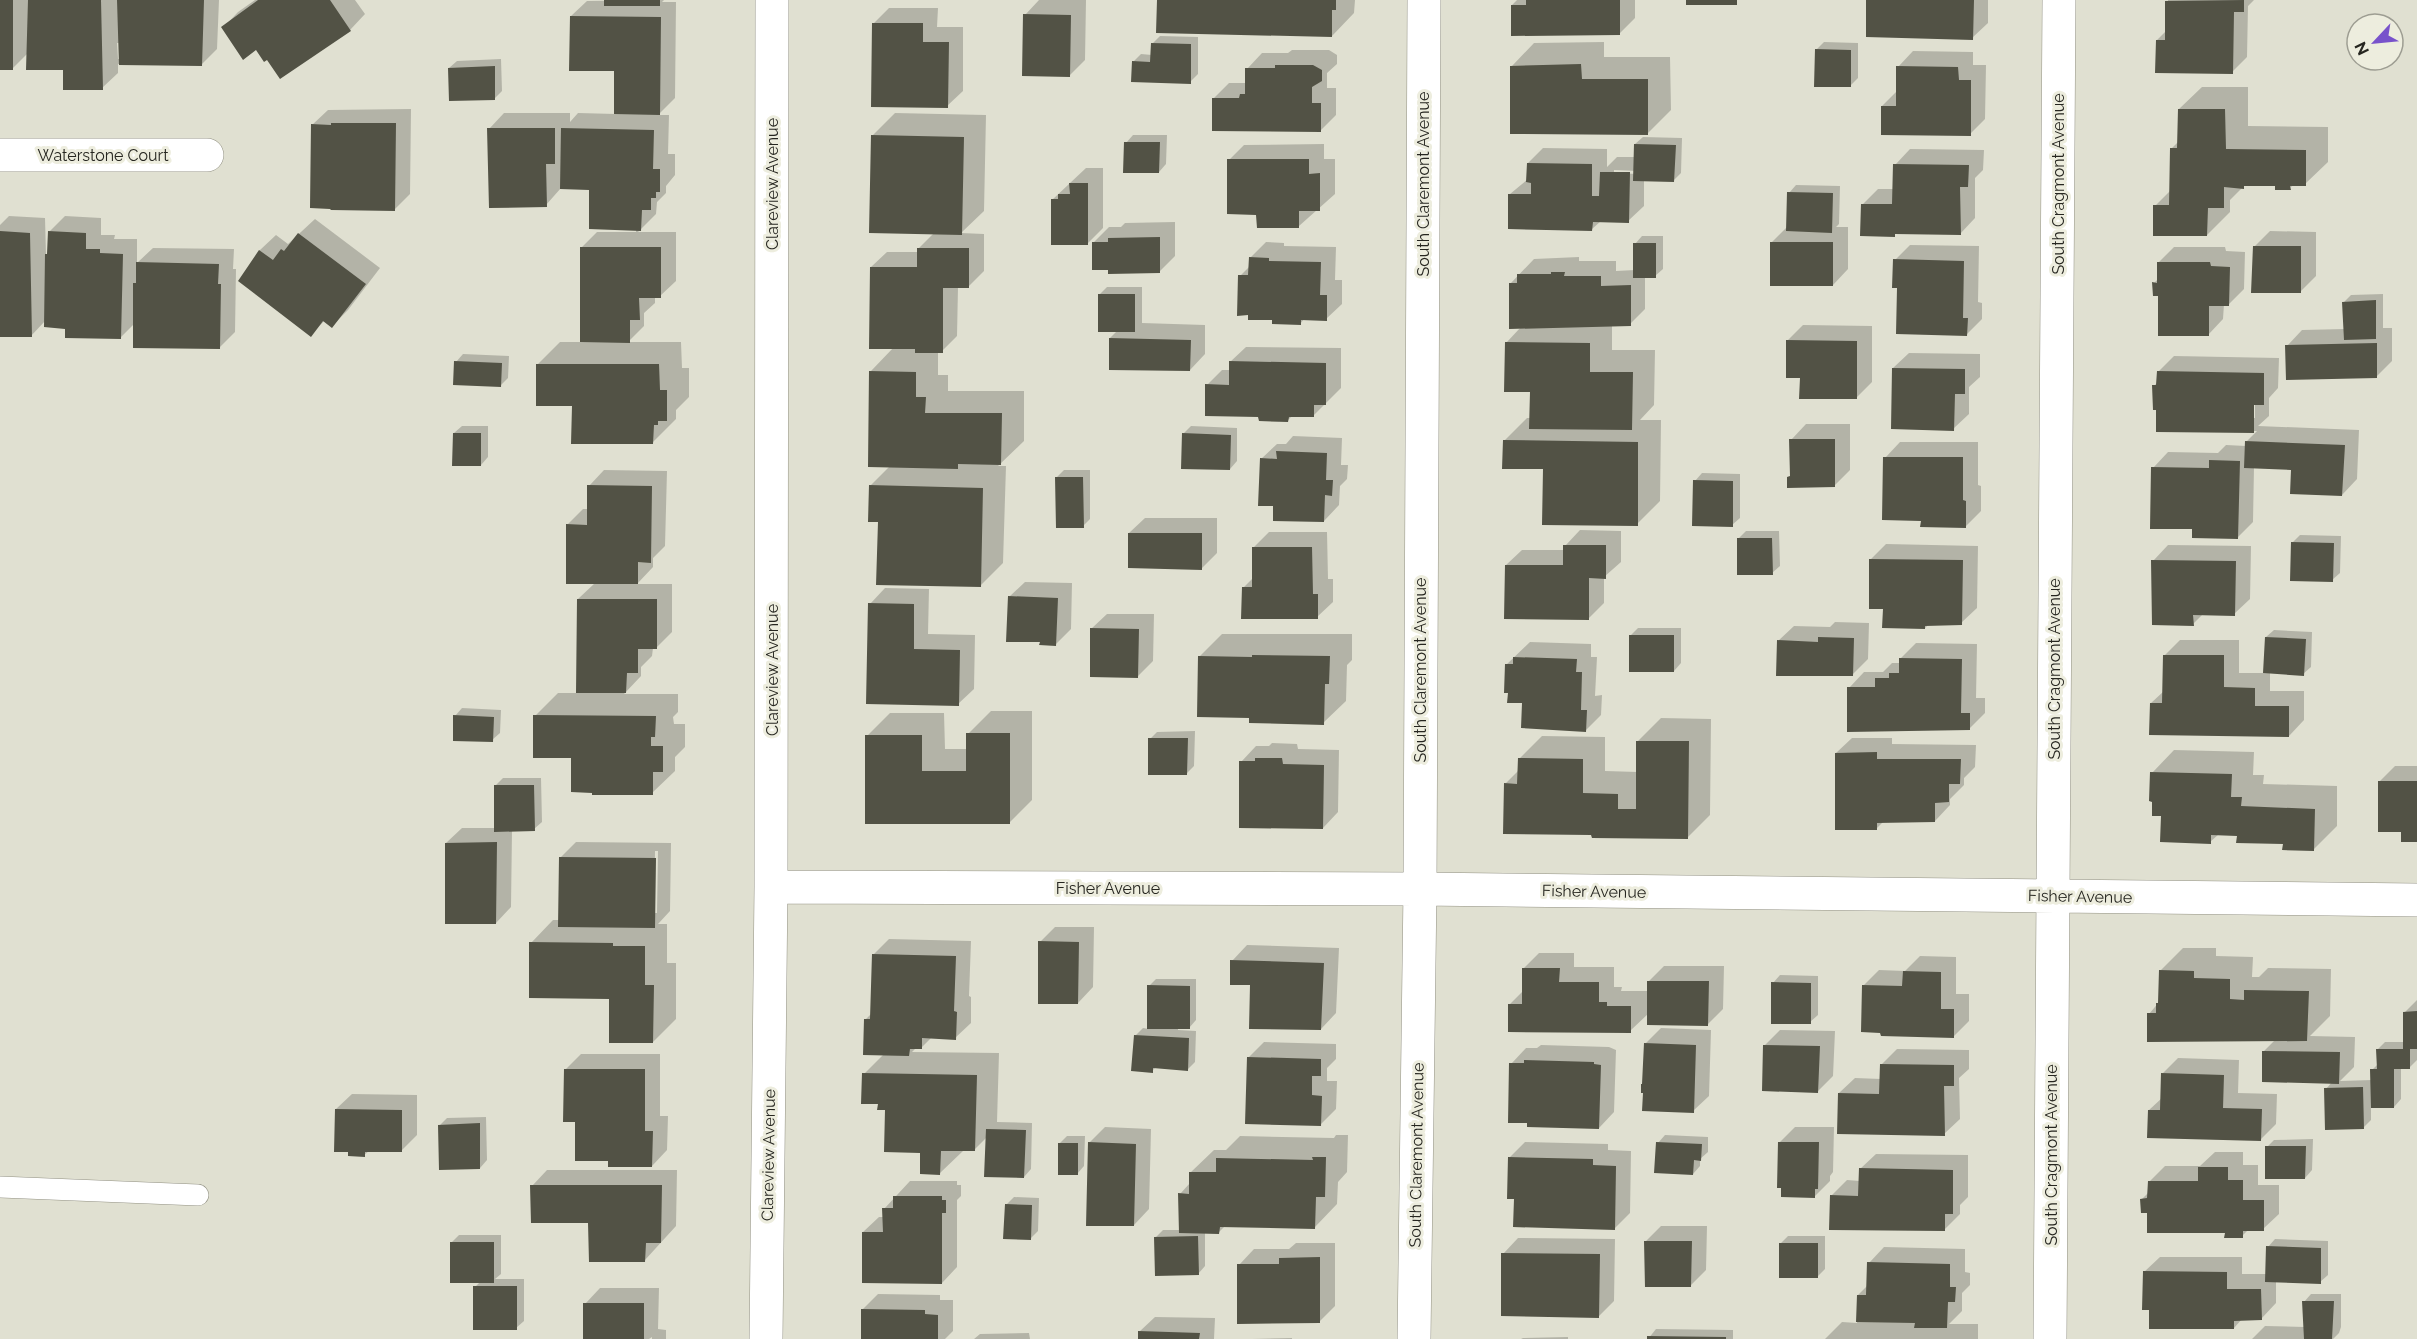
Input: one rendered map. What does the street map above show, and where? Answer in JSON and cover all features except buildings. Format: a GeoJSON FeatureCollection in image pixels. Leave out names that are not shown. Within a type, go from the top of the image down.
{"type":"FeatureCollection","features":[{"type":"Feature","properties":{"kind":"street","name":"Clareview Avenue"},"geometry":{"type":"LineString","coordinates":[[766,1339],[771,887],[772,0]]}},
{"type":"Feature","properties":{"kind":"street","name":"South Claremont Avenue"},"geometry":{"type":"LineString","coordinates":[[1414,1339],[1420,889],[1424,0]]}},
{"type":"Feature","properties":{"kind":"street","name":"South Cragmont Avenue"},"geometry":{"type":"LineString","coordinates":[[2050,1339],[2059,0]]}},
{"type":"Feature","properties":{"kind":"street","name":"Waterstone Court"},"geometry":{"type":"LineString","coordinates":[[0,155],[207,155]]}},
{"type":"Feature","properties":{"kind":"street","name":"Fisher Avenue"},"geometry":{"type":"LineString","coordinates":[[771,887],[1420,889],[2417,900]]}},
{"type":"Feature","properties":{"kind":"lane"},"geometry":{"type":"LineString","coordinates":[[0,1187],[198,1195]]}}]}
